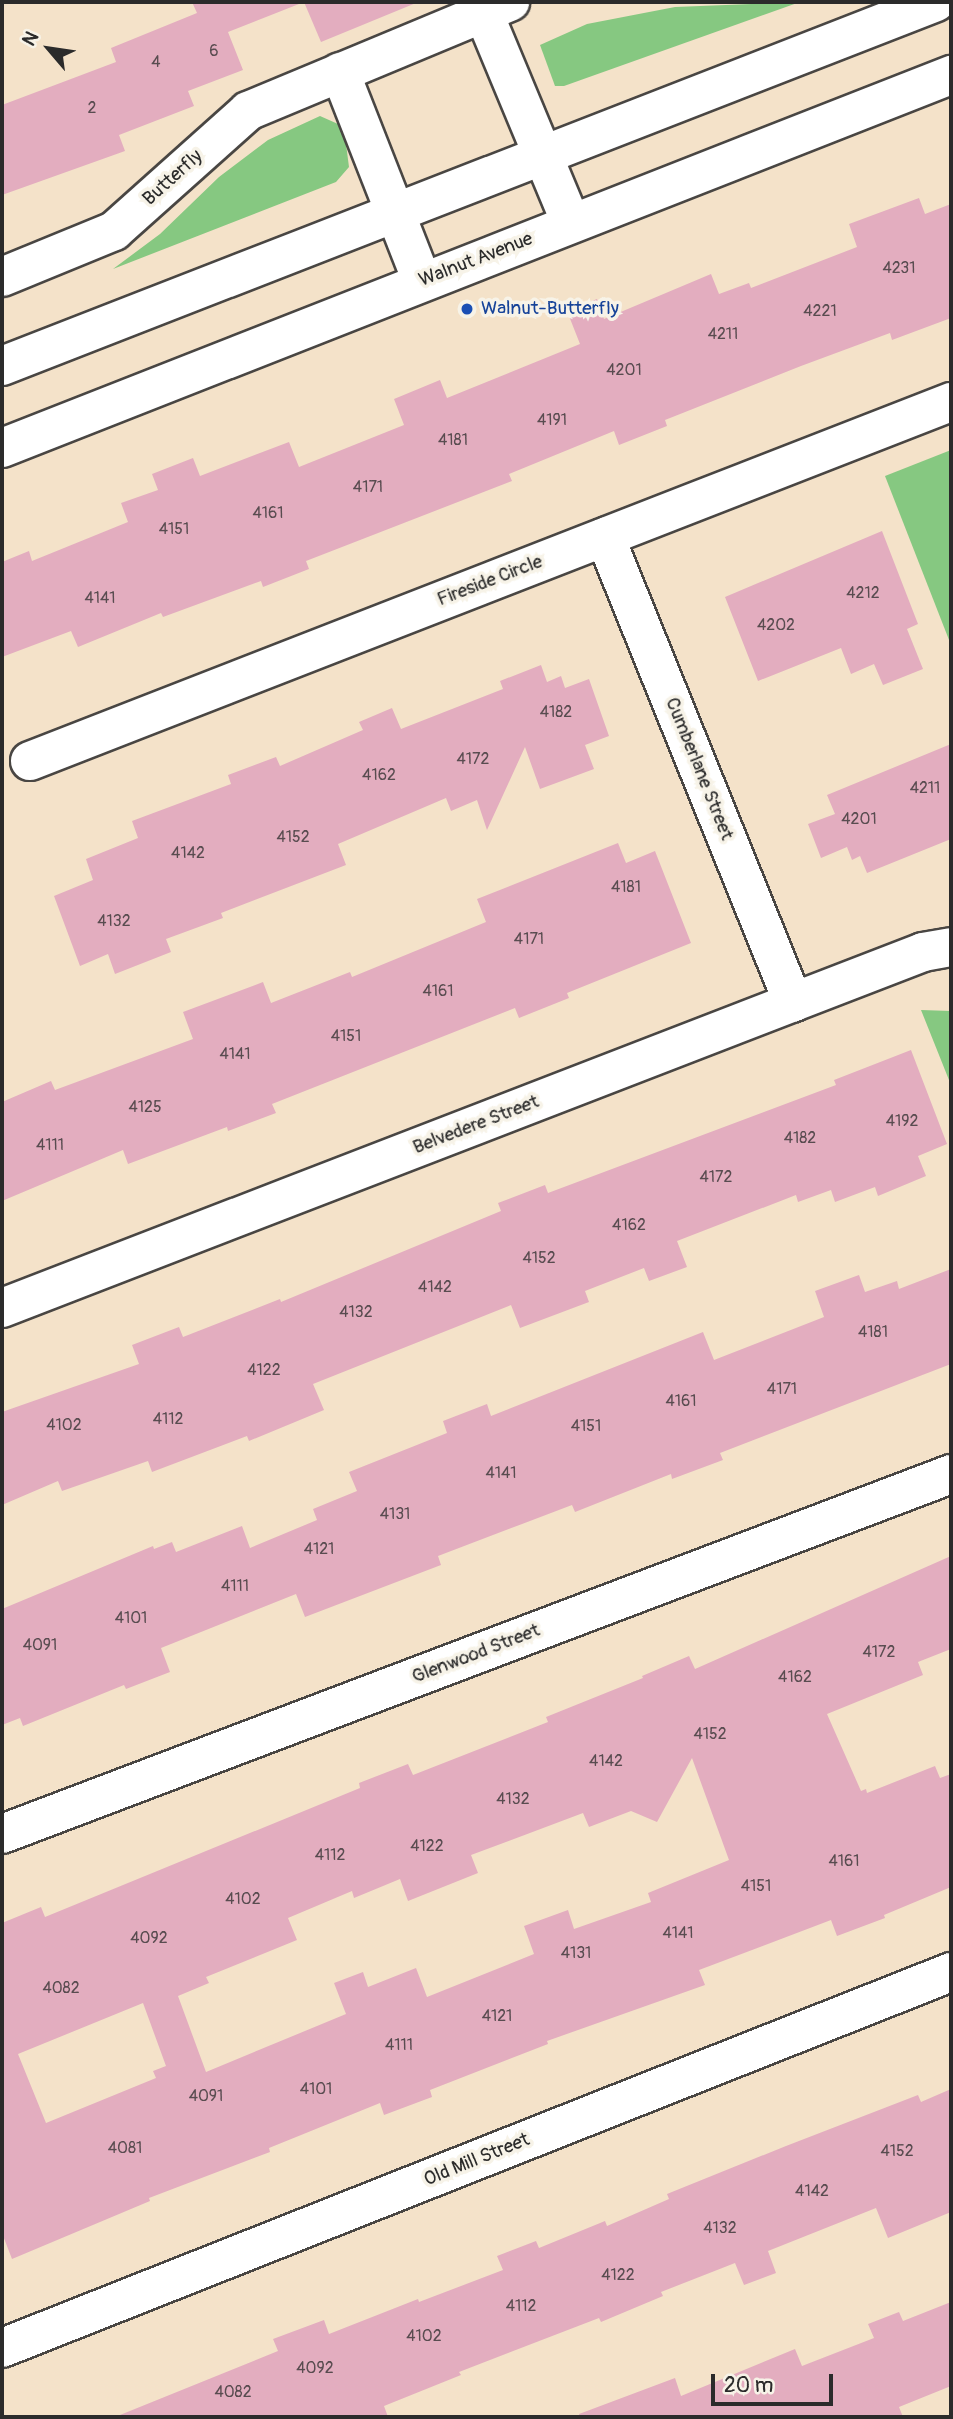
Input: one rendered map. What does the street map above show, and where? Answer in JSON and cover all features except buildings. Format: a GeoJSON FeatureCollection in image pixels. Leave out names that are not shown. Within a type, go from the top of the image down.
{"type":"FeatureCollection","features":[{"type":"Feature","properties":{"kind":"street"},"geometry":{"type":"LineString","coordinates":[[2,366],[936,2]]}},
{"type":"Feature","properties":{"kind":"street","name":"Butterfly"},"geometry":{"type":"LineString","coordinates":[[2,277],[114,231],[248,111],[490,5],[543,154],[571,223]]}},
{"type":"Feature","properties":{"kind":"street"},"geometry":{"type":"LineString","coordinates":[[340,72],[422,281]]}},
{"type":"Feature","properties":{"kind":"street","name":"Walnut Avenue"},"geometry":{"type":"LineString","coordinates":[[2,448],[951,75]]}},
{"type":"Feature","properties":{"kind":"street","name":"Fireside Circle"},"geometry":{"type":"LineString","coordinates":[[30,761],[951,402]]}},
{"type":"Feature","properties":{"kind":"street","name":"Cumberlane Street"},"geometry":{"type":"LineString","coordinates":[[605,537],[793,1002]]}},
{"type":"Feature","properties":{"kind":"street","name":"Belvedere Street"},"geometry":{"type":"LineString","coordinates":[[2,1308],[922,952],[951,947]]}},
{"type":"Feature","properties":{"kind":"street","name":"Glenwood Street"},"geometry":{"type":"LineString","coordinates":[[2,1834],[951,1474]]}},
{"type":"Feature","properties":{"kind":"street","name":"Old Mill Street"},"geometry":{"type":"LineString","coordinates":[[2,2348],[951,1972]]}},
{"type":"Feature","properties":{"kind":"green space"},"geometry":{"type":"Polygon","coordinates":[[[800,2],[564,86],[555,86],[540,45],[587,24],[675,7],[800,2]]]}},
{"type":"Feature","properties":{"kind":"green space"},"geometry":{"type":"Polygon","coordinates":[[[320,116],[338,124],[346,144],[349,167],[336,182],[113,269],[160,234],[219,177],[268,140],[320,116]]]}},
{"type":"Feature","properties":{"kind":"green space"},"geometry":{"type":"Polygon","coordinates":[[[951,450],[951,645],[885,476],[951,450]]]}},
{"type":"Feature","properties":{"kind":"green space"},"geometry":{"type":"Polygon","coordinates":[[[921,1010],[951,1011],[951,1085],[921,1010]]]}},
{"type":"Feature","properties":{"kind":"place","name":"Walnut-Butterfly"},"geometry":{"type":"Point","coordinates":[467,309]}}]}
